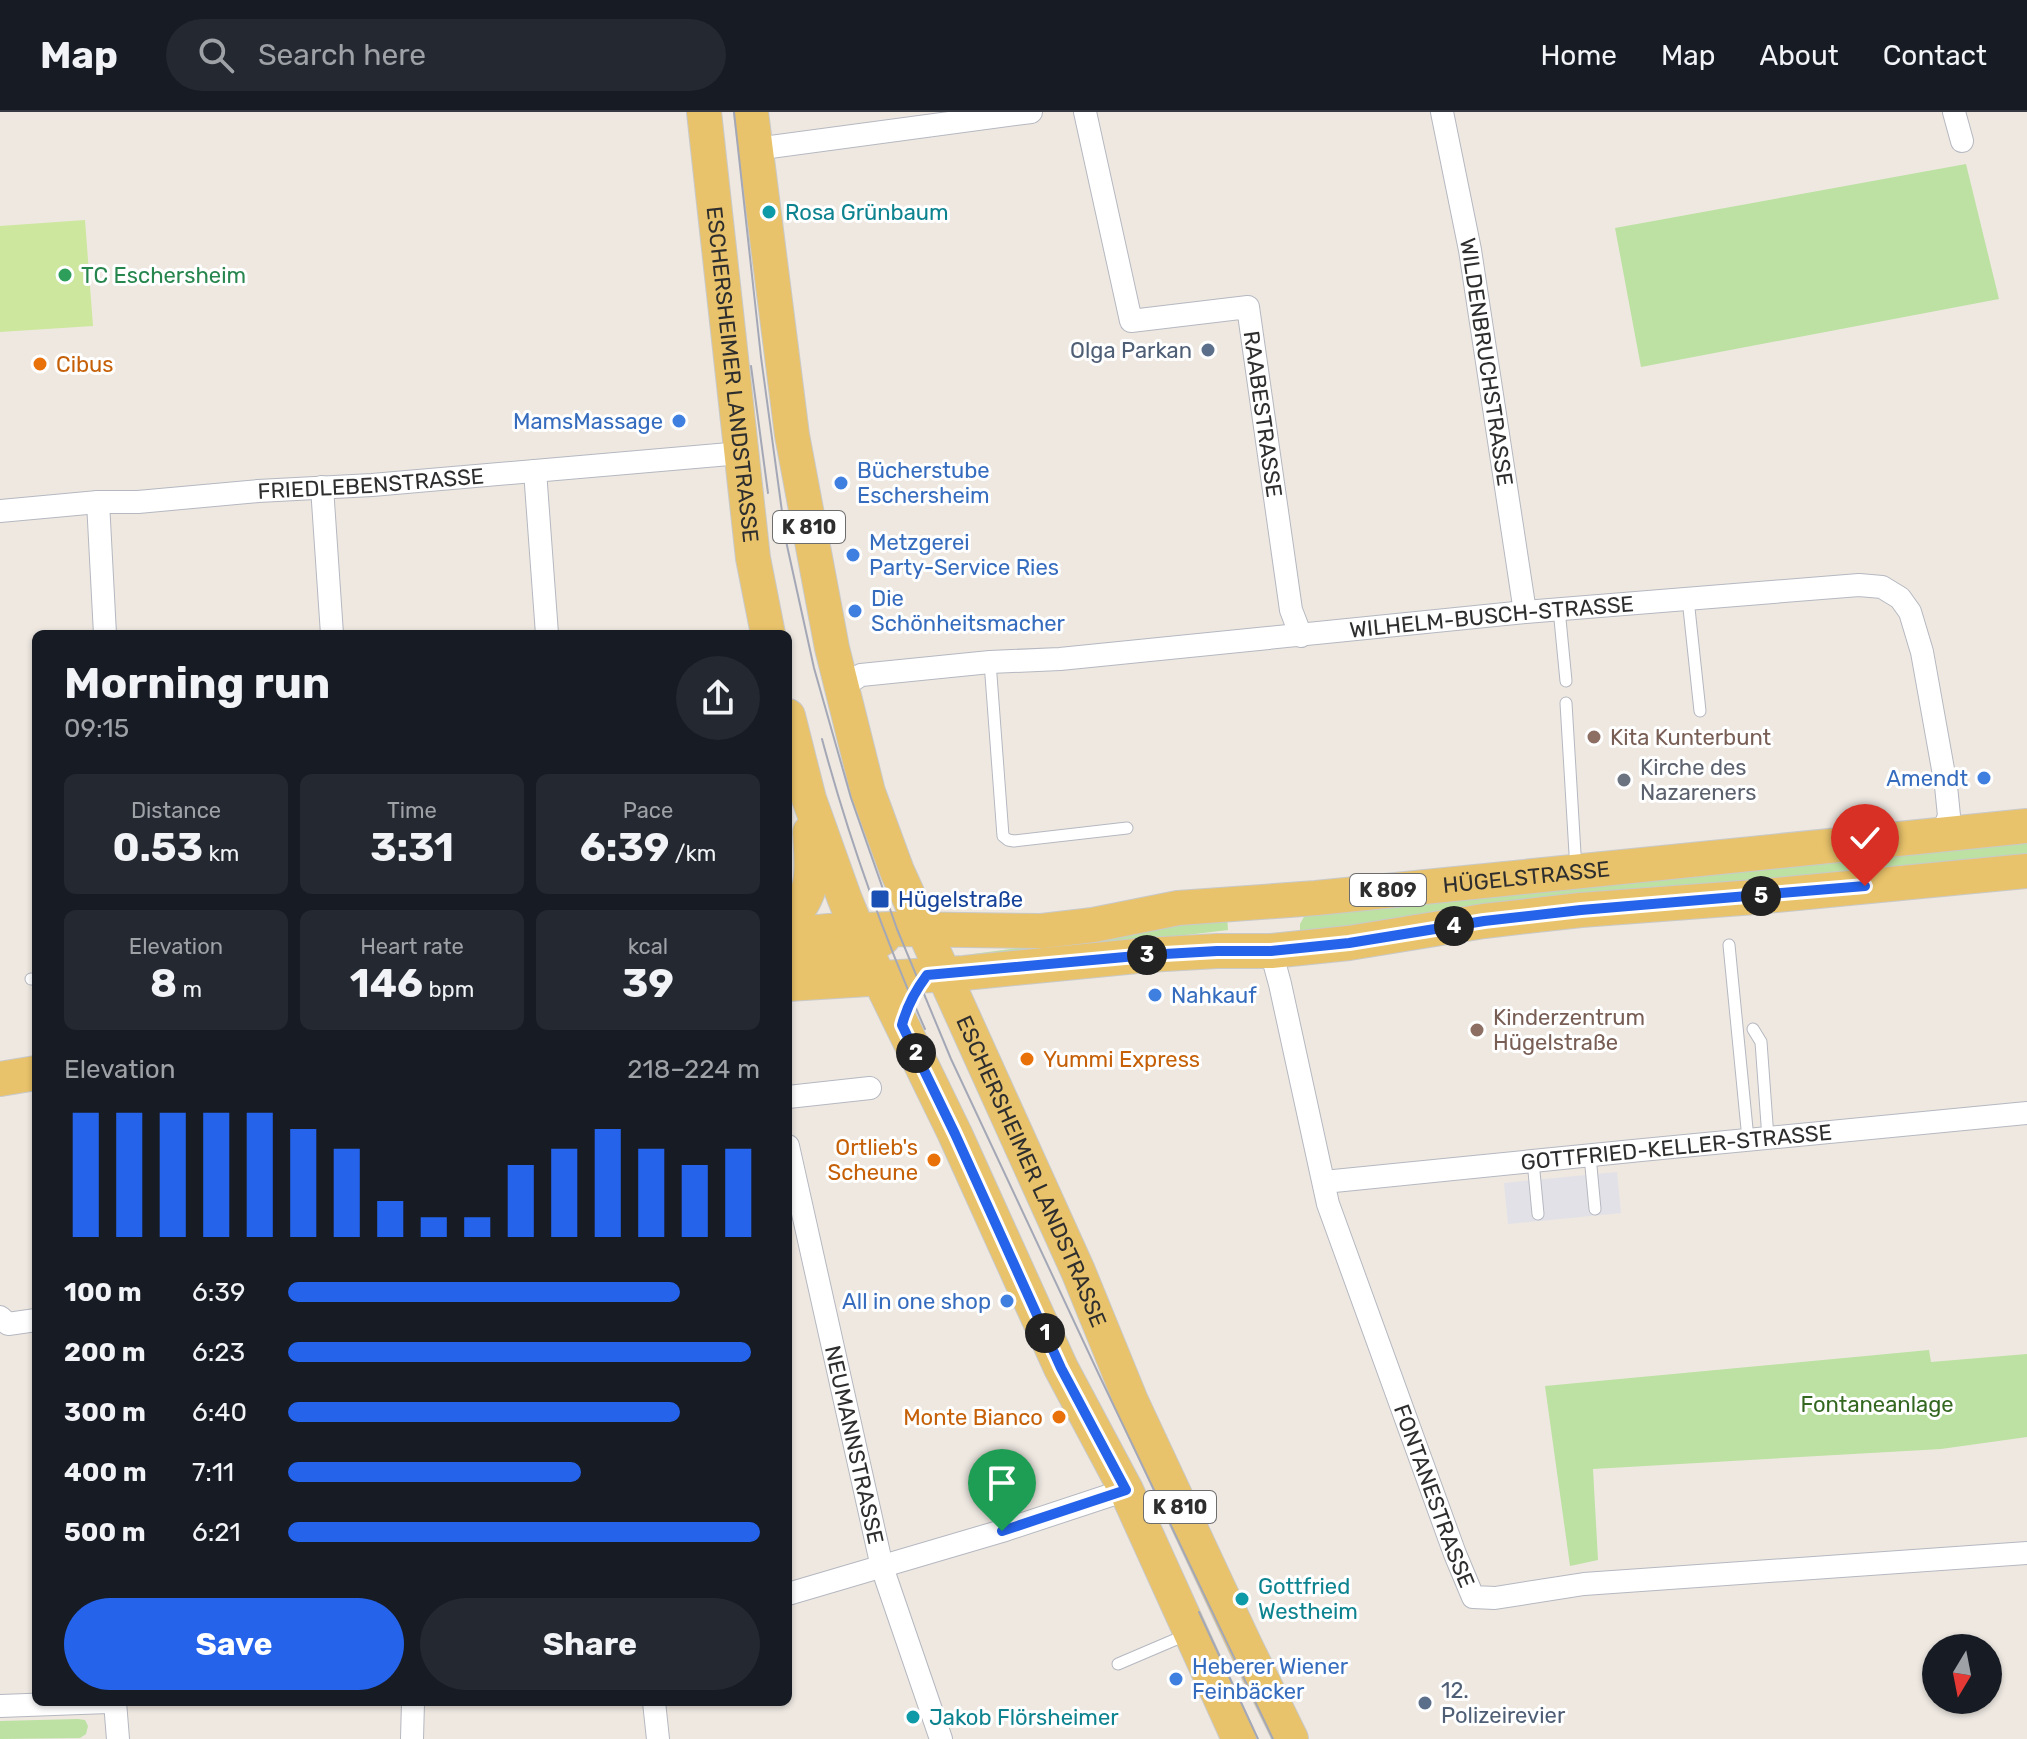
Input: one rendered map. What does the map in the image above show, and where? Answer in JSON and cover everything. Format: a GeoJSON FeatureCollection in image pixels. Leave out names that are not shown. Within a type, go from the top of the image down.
{"type":"FeatureCollection","features":[{"type":"Feature","properties":{"kind":"main road","name":"ESCHERSHEIMER LANDSTRASSE"},"geometry":{"type":"LineString","coordinates":[[704,112],[753,558],[767,630]]}},
{"type":"Feature","properties":{"kind":"main road","name":"ESCHERSHEIMER LANDSTRASSE"},"geometry":{"type":"LineString","coordinates":[[751,112],[792,435],[826,618],[868,792],[886,845],[909,897],[909,929],[936,971],[1078,1271],[1131,1401],[1291,1739]]}},
{"type":"Feature","properties":{"kind":"main road","name":"K 810"},"geometry":{"type":"LineString","coordinates":[[792,732],[809,799],[867,952],[955,1134],[1061,1368],[1126,1490],[1239,1739]]}},
{"type":"Feature","properties":{"kind":"main road"},"geometry":{"type":"LineString","coordinates":[[792,917],[801,906],[812,880],[809,799]]}},
{"type":"Feature","properties":{"kind":"main road","name":"HÜGELSTRASSE"},"geometry":{"type":"LineString","coordinates":[[792,982],[867,952],[909,929],[1042,931],[1093,925],[1178,908],[1316,898],[2027,826]]}},
{"type":"Feature","properties":{"kind":"main road","name":"HÜGELSTRASSE"},"geometry":{"type":"LineString","coordinates":[[792,936],[936,971],[1147,955],[1271,951],[1567,912],[2027,871]]}},
{"type":"Feature","properties":{"kind":"main road"},"geometry":{"type":"LineString","coordinates":[[1271,951],[1271,931],[1281,915],[1293,906],[1316,898]]}},
{"type":"Feature","properties":{"kind":"main road"},"geometry":{"type":"LineString","coordinates":[[1217,951],[1238,943],[1245,934],[1247,921],[1232,903]]}},
{"type":"Feature","properties":{"kind":"main road"},"geometry":{"type":"LineString","coordinates":[[902,1025],[911,998],[958,951],[1042,931]]}},
{"type":"Feature","properties":{"kind":"main road"},"geometry":{"type":"LineString","coordinates":[[792,963],[867,952]]}},
{"type":"Feature","properties":{"kind":"main road"},"geometry":{"type":"LineString","coordinates":[[0,1079],[32,1074]]}},
{"type":"Feature","properties":{"kind":"main road"},"geometry":{"type":"LineString","coordinates":[[0,1099],[32,1095]]}},
{"type":"Feature","properties":{"kind":"street"},"geometry":{"type":"LineString","coordinates":[[755,149],[1031,112]]}},
{"type":"Feature","properties":{"kind":"street","name":"RAABESTRASSE"},"geometry":{"type":"LineString","coordinates":[[1085,112],[1131,321],[1248,307],[1291,610],[1301,636]]}},
{"type":"Feature","properties":{"kind":"street","name":"WILDENBRUCHSTRASSE"},"geometry":{"type":"LineString","coordinates":[[1442,112],[1470,250],[1525,612]]}},
{"type":"Feature","properties":{"kind":"street"},"geometry":{"type":"LineString","coordinates":[[1954,112],[1962,141]]}},
{"type":"Feature","properties":{"kind":"street","name":"FRIEDLEBENSTRASSE"},"geometry":{"type":"LineString","coordinates":[[0,511],[372,485],[741,453]]}},
{"type":"Feature","properties":{"kind":"street"},"geometry":{"type":"LineString","coordinates":[[535,471],[547,630]]}},
{"type":"Feature","properties":{"kind":"street"},"geometry":{"type":"LineString","coordinates":[[322,487],[332,630]]}},
{"type":"Feature","properties":{"kind":"street"},"geometry":{"type":"LineString","coordinates":[[98,502],[105,630]]}},
{"type":"Feature","properties":{"kind":"street","name":"WILHELM-BUSCH-STRASSE"},"geometry":{"type":"LineString","coordinates":[[842,693],[850,682],[861,675],[990,662],[1060,659],[1559,609],[1859,585],[1882,587],[1900,598],[1910,612],[1922,652],[1949,816],[1941,836]]}},
{"type":"Feature","properties":{"kind":"street","name":"FONTANESTRASSE"},"geometry":{"type":"LineString","coordinates":[[1271,951],[1328,1204],[1473,1597],[1495,1598],[1584,1584],[2027,1553]]}},
{"type":"Feature","properties":{"kind":"street"},"geometry":{"type":"LineString","coordinates":[[792,1097],[870,1088]]}},
{"type":"Feature","properties":{"kind":"street","name":"GOTTFRIED-KELLER-STRASSE"},"geometry":{"type":"LineString","coordinates":[[1324,1182],[2027,1113]]}},
{"type":"Feature","properties":{"kind":"street","name":"NEUMANNSTRASSE"},"geometry":{"type":"LineString","coordinates":[[792,1164],[882,1567],[941,1739]]}},
{"type":"Feature","properties":{"kind":"street"},"geometry":{"type":"LineString","coordinates":[[3,1327],[32,1321]]}},
{"type":"Feature","properties":{"kind":"street"},"geometry":{"type":"LineString","coordinates":[[792,1593],[1126,1490]]}},
{"type":"Feature","properties":{"kind":"street"},"geometry":{"type":"LineString","coordinates":[[0,1706],[32,1705]]}},
{"type":"Feature","properties":{"kind":"street"},"geometry":{"type":"LineString","coordinates":[[115,1706],[118,1739]]}},
{"type":"Feature","properties":{"kind":"street"},"geometry":{"type":"LineString","coordinates":[[412,1739],[413,1706]]}},
{"type":"Feature","properties":{"kind":"street"},"geometry":{"type":"LineString","coordinates":[[654,1706],[658,1739]]}},
{"type":"Feature","properties":{"kind":"lane"},"geometry":{"type":"LineString","coordinates":[[1688,599],[1700,711]]}},
{"type":"Feature","properties":{"kind":"lane"},"geometry":{"type":"LineString","coordinates":[[1559,609],[1566,681]]}},
{"type":"Feature","properties":{"kind":"lane"},"geometry":{"type":"LineString","coordinates":[[990,662],[1003,836],[1014,841],[1127,828]]}},
{"type":"Feature","properties":{"kind":"lane"},"geometry":{"type":"LineString","coordinates":[[1566,703],[1576,870]]}},
{"type":"Feature","properties":{"kind":"lane"},"geometry":{"type":"LineString","coordinates":[[1729,945],[1758,1138]]}},
{"type":"Feature","properties":{"kind":"lane"},"geometry":{"type":"LineString","coordinates":[[1753,1029],[1761,1042],[1758,1138]]}},
{"type":"Feature","properties":{"kind":"lane"},"geometry":{"type":"LineString","coordinates":[[1590,1156],[1595,1209]]}},
{"type":"Feature","properties":{"kind":"lane"},"geometry":{"type":"LineString","coordinates":[[1533,1161],[1538,1214]]}},
{"type":"Feature","properties":{"kind":"lane"},"geometry":{"type":"LineString","coordinates":[[1118,1664],[1190,1634]]}},
{"type":"Feature","properties":{"kind":"shaded area"},"geometry":{"type":"Polygon","coordinates":[[[1617,1172],[1621,1213],[1508,1224],[1504,1183],[1617,1172]]]}},
{"type":"Feature","properties":{"kind":"green space"},"geometry":{"type":"Polygon","coordinates":[[[1966,164],[1999,299],[1641,367],[1615,228],[1966,164]]]}},
{"type":"Feature","properties":{"kind":"green space"},"geometry":{"type":"Polygon","coordinates":[[[85,220],[93,326],[0,332],[0,226],[85,220]]]}},
{"type":"Feature","properties":{"kind":"green space"},"geometry":{"type":"Polygon","coordinates":[[[2027,837],[2027,862],[1300,931],[1305,915],[2027,837]]]}},
{"type":"Feature","properties":{"kind":"green space"},"geometry":{"type":"Polygon","coordinates":[[[1227,916],[1228,930],[973,961],[973,954],[1227,916]]]}},
{"type":"Feature","properties":{"kind":"green space","name":"Fontaneanlage"},"geometry":{"type":"Polygon","coordinates":[[[1929,1350],[1931,1362],[2027,1354],[2027,1437],[1941,1449],[1593,1469],[1598,1560],[1570,1566],[1545,1386],[1929,1350]]]}},
{"type":"Feature","properties":{"kind":"green space"},"geometry":{"type":"Polygon","coordinates":[[[85,1720],[88,1726],[86,1734],[80,1738],[0,1739],[0,1721],[85,1720]]]}},
{"type":"Feature","properties":{"kind":"tram line"},"geometry":{"type":"LineString","coordinates":[[734,112],[761,357],[786,541],[814,668],[851,798],[897,929],[951,1059],[1273,1739]]}},
{"type":"Feature","properties":{"kind":"tram line"},"geometry":{"type":"LineString","coordinates":[[751,366],[768,493]]}},
{"type":"Feature","properties":{"kind":"tram line"},"geometry":{"type":"LineString","coordinates":[[822,739],[868,886],[925,1029]]}},
{"type":"Feature","properties":{"kind":"tram line"},"geometry":{"type":"LineString","coordinates":[[1199,1612],[1258,1739]]}},
{"type":"Feature","properties":{"kind":"place","name":"Rosa Grünbaum"},"geometry":{"type":"Point","coordinates":[769,212]}},
{"type":"Feature","properties":{"kind":"place","name":"TC Eschersheim"},"geometry":{"type":"Point","coordinates":[65,275]}},
{"type":"Feature","properties":{"kind":"place","name":"Olga Parkan"},"geometry":{"type":"Point","coordinates":[1208,350]}},
{"type":"Feature","properties":{"kind":"place","name":"Cibus"},"geometry":{"type":"Point","coordinates":[40,364]}},
{"type":"Feature","properties":{"kind":"place","name":"MamsMassage"},"geometry":{"type":"Point","coordinates":[679,421]}},
{"type":"Feature","properties":{"kind":"place","name":"Bücherstube Eschersheim"},"geometry":{"type":"Point","coordinates":[841,483]}},
{"type":"Feature","properties":{"kind":"place","name":"Metzgerei Party-Service Ries"},"geometry":{"type":"Point","coordinates":[853,555]}},
{"type":"Feature","properties":{"kind":"place","name":"Die Schönheitsmacher"},"geometry":{"type":"Point","coordinates":[855,611]}},
{"type":"Feature","properties":{"kind":"place","name":"Kita Kunterbunt"},"geometry":{"type":"Point","coordinates":[1594,737]}},
{"type":"Feature","properties":{"kind":"place","name":"Amendt"},"geometry":{"type":"Point","coordinates":[1984,778]}},
{"type":"Feature","properties":{"kind":"place","name":"Kirche des Nazareners"},"geometry":{"type":"Point","coordinates":[1624,780]}},
{"type":"Feature","properties":{"kind":"place","name":"Hügelstraße"},"geometry":{"type":"Point","coordinates":[880,899]}},
{"type":"Feature","properties":{"kind":"place","name":"Nahkauf"},"geometry":{"type":"Point","coordinates":[1155,995]}},
{"type":"Feature","properties":{"kind":"place","name":"Kinderzentrum Hügelstraße"},"geometry":{"type":"Point","coordinates":[1477,1030]}},
{"type":"Feature","properties":{"kind":"place","name":"Yummi Express"},"geometry":{"type":"Point","coordinates":[1027,1059]}},
{"type":"Feature","properties":{"kind":"place","name":"Ortlieb's Scheune"},"geometry":{"type":"Point","coordinates":[934,1160]}},
{"type":"Feature","properties":{"kind":"place","name":"All in one shop"},"geometry":{"type":"Point","coordinates":[1007,1301]}},
{"type":"Feature","properties":{"kind":"place","name":"Monte Bianco"},"geometry":{"type":"Point","coordinates":[1059,1417]}},
{"type":"Feature","properties":{"kind":"place","name":"Gottfried Westheim"},"geometry":{"type":"Point","coordinates":[1242,1599]}},
{"type":"Feature","properties":{"kind":"place","name":"Heberer Wiener Feinbäcker"},"geometry":{"type":"Point","coordinates":[1176,1679]}},
{"type":"Feature","properties":{"kind":"place","name":"12. Polizeirevier"},"geometry":{"type":"Point","coordinates":[1425,1703]}},
{"type":"Feature","properties":{"kind":"place","name":"Jakob Flörsheimer"},"geometry":{"type":"Point","coordinates":[913,1717]}},
{"type":"Feature","properties":{"kind":"route"},"geometry":{"type":"LineString","coordinates":[[1002,1531],[1126,1490],[1061,1368],[902,1025],[911,998],[927,975],[1147,955],[1271,951],[1581,910],[1865,886]]}}]}
